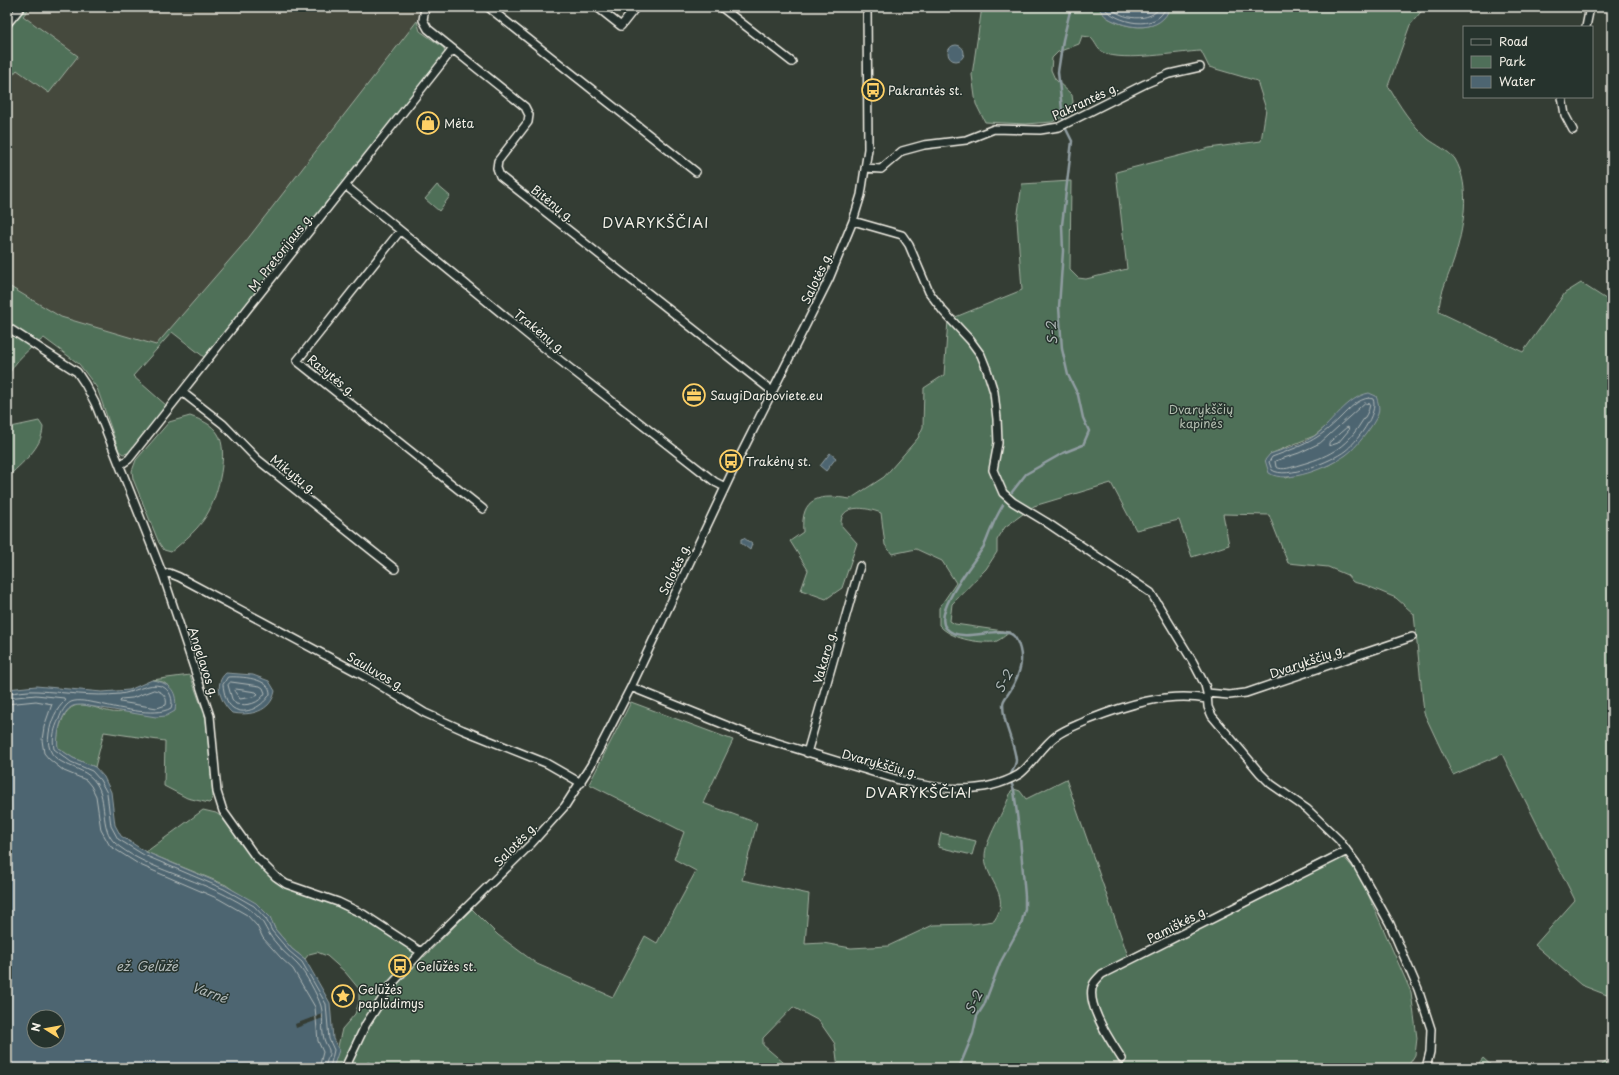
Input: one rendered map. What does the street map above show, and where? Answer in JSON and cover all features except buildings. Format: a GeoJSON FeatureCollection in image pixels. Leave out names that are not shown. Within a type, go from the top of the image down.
{"type":"FeatureCollection","features":[{"type":"Feature","properties":{"kind":"street"},"geometry":{"type":"LineString","coordinates":[[7,24],[21,7]]}},
{"type":"Feature","properties":{"kind":"street","name":"Bitėnų g."},"geometry":{"type":"LineString","coordinates":[[425,7],[423,16],[425,25],[528,111],[528,122],[498,161],[497,168],[500,176],[772,391]]}},
{"type":"Feature","properties":{"kind":"street"},"geometry":{"type":"LineString","coordinates":[[488,7],[696,172]]}},
{"type":"Feature","properties":{"kind":"street"},"geometry":{"type":"LineString","coordinates":[[597,7],[621,26],[636,7]]}},
{"type":"Feature","properties":{"kind":"street"},"geometry":{"type":"LineString","coordinates":[[721,7],[792,62]]}},
{"type":"Feature","properties":{"kind":"street","name":"Salotės g."},"geometry":{"type":"LineString","coordinates":[[345,1068],[366,1024],[392,984],[421,952],[531,844],[565,806],[581,783],[630,686],[725,487],[829,279],[853,221],[861,195],[868,131],[867,7]]}},
{"type":"Feature","properties":{"kind":"street"},"geometry":{"type":"LineString","coordinates":[[1586,26],[1590,7]]}},
{"type":"Feature","properties":{"kind":"street","name":"M. Pretorijaus g."},"geometry":{"type":"LineString","coordinates":[[120,464],[129,459],[453,49]]}},
{"type":"Feature","properties":{"kind":"street","name":"Pakrantės g."},"geometry":{"type":"LineString","coordinates":[[865,168],[881,169],[890,160],[910,148],[966,140],[994,129],[1040,130],[1059,127],[1145,84],[1169,74],[1200,67]]}},
{"type":"Feature","properties":{"kind":"street"},"geometry":{"type":"LineString","coordinates":[[1562,98],[1565,115],[1573,130]]}},
{"type":"Feature","properties":{"kind":"street","name":"Trakėnų g."},"geometry":{"type":"LineString","coordinates":[[346,186],[611,401],[716,482],[725,487]]}},
{"type":"Feature","properties":{"kind":"street"},"geometry":{"type":"LineString","coordinates":[[853,221],[902,235],[909,245],[929,292],[981,354],[994,392],[998,444],[993,470],[1003,494],[1012,502],[1046,522],[1151,593],[1194,662],[1207,696],[1212,716],[1260,773],[1271,784],[1307,809],[1339,840],[1347,851],[1374,893],[1390,924],[1418,989],[1431,1029],[1431,1046],[1426,1068]]}},
{"type":"Feature","properties":{"kind":"street","name":"Rasytės g."},"geometry":{"type":"LineString","coordinates":[[400,231],[297,361],[483,509]]}},
{"type":"Feature","properties":{"kind":"street","name":"Angelavos g."},"geometry":{"type":"LineString","coordinates":[[7,327],[77,372],[95,403],[163,575],[210,716],[217,792],[223,811],[255,856],[281,880],[302,890],[352,908],[421,952]]}},
{"type":"Feature","properties":{"kind":"street","name":"Mikytų g."},"geometry":{"type":"LineString","coordinates":[[182,392],[222,424],[257,459],[395,569]]}},
{"type":"Feature","properties":{"kind":"street","name":"Vakaro g."},"geometry":{"type":"LineString","coordinates":[[807,753],[860,566]]}},
{"type":"Feature","properties":{"kind":"street","name":"Sauluvos g."},"geometry":{"type":"LineString","coordinates":[[163,575],[172,574],[186,581],[368,678],[425,713],[462,730],[546,763],[581,783]]}},
{"type":"Feature","properties":{"kind":"street","name":"Dvarykščių g."},"geometry":{"type":"LineString","coordinates":[[630,686],[745,733],[807,753],[923,786],[952,789],[993,785],[1018,775],[1044,746],[1057,735],[1115,709],[1142,701],[1246,693],[1412,637]]}},
{"type":"Feature","properties":{"kind":"street","name":"Pamiškės g."},"geometry":{"type":"LineString","coordinates":[[1122,1059],[1103,1028],[1092,1001],[1093,984],[1102,974],[1347,851]]}},
{"type":"Feature","properties":{"kind":"shaded area"},"geometry":{"type":"Polygon","coordinates":[[[30,7],[419,7],[417,21],[246,241],[156,346],[61,317],[7,285],[7,82],[16,70],[78,56],[23,16],[30,7]]]}},
{"type":"Feature","properties":{"kind":"green space"},"geometry":{"type":"Polygon","coordinates":[[[7,7],[30,7],[23,16],[78,56],[49,93],[17,70],[7,82],[7,7]]]}},
{"type":"Feature","properties":{"kind":"green space","name":"Dvarykščių kapinės"},"geometry":{"type":"Polygon","coordinates":[[[982,7],[1097,7],[1106,17],[1116,22],[1124,25],[1143,27],[1159,22],[1166,16],[1170,7],[1425,7],[1410,25],[1388,86],[1416,127],[1428,139],[1455,159],[1460,170],[1463,183],[1465,196],[1463,223],[1454,260],[1442,292],[1439,312],[1523,352],[1565,293],[1581,283],[1612,303],[1612,997],[1581,985],[1535,945],[1575,900],[1502,754],[1453,775],[1424,713],[1414,614],[1396,598],[1365,585],[1353,582],[1347,575],[1328,567],[1288,563],[1269,515],[1223,514],[1229,545],[1192,557],[1179,520],[1136,530],[1111,483],[1034,506],[1005,527],[997,540],[997,552],[986,569],[952,604],[950,621],[955,624],[1010,632],[994,642],[972,641],[957,637],[944,630],[939,625],[939,608],[956,583],[942,561],[916,549],[892,554],[885,545],[881,513],[868,509],[855,508],[849,510],[842,518],[841,525],[857,543],[842,588],[826,599],[801,590],[808,570],[790,541],[803,532],[803,520],[805,511],[809,504],[814,500],[830,497],[850,499],[884,477],[918,438],[923,427],[924,388],[944,375],[948,320],[1022,290],[1017,220],[1022,184],[1071,181],[1070,270],[1078,278],[1086,279],[1127,269],[1116,172],[1209,148],[1261,141],[1266,109],[1257,81],[1209,67],[1201,51],[1137,57],[1113,56],[1102,52],[1090,37],[1082,36],[1079,44],[1058,52],[1052,58],[1051,70],[1055,79],[1072,95],[1073,102],[1068,114],[1052,122],[1025,124],[985,122],[976,104],[972,75],[982,7]],[[1329,424],[1314,436],[1270,454],[1286,478],[1329,465],[1347,454],[1329,424]]]}},
{"type":"Feature","properties":{"kind":"green space"},"geometry":{"type":"Polygon","coordinates":[[[417,21],[420,31],[444,48],[445,54],[204,357],[172,332],[133,376],[167,406],[129,453],[123,454],[119,451],[97,388],[79,364],[44,338],[18,360],[7,378],[7,285],[61,317],[156,345],[246,241],[417,21]]]}},
{"type":"Feature","properties":{"kind":"green space"},"geometry":{"type":"Polygon","coordinates":[[[437,185],[450,196],[439,211],[425,199],[437,185]]]}},
{"type":"Feature","properties":{"kind":"green space"},"geometry":{"type":"Polygon","coordinates":[[[190,416],[209,425],[218,434],[222,451],[221,472],[216,494],[206,517],[192,533],[171,552],[164,550],[159,543],[133,479],[132,471],[136,460],[169,422],[190,416]]]}},
{"type":"Feature","properties":{"kind":"green space"},"geometry":{"type":"Polygon","coordinates":[[[39,421],[43,427],[39,442],[30,455],[7,478],[7,423],[11,427],[39,421]]]}},
{"type":"Feature","properties":{"kind":"green space"},"geometry":{"type":"Polygon","coordinates":[[[190,675],[206,719],[213,795],[212,800],[209,803],[187,798],[164,786],[165,741],[104,732],[95,767],[73,758],[58,748],[57,740],[60,725],[68,710],[75,706],[90,706],[114,712],[125,711],[170,687],[163,682],[152,680],[190,675]]]}},
{"type":"Feature","properties":{"kind":"green space"},"geometry":{"type":"Polygon","coordinates":[[[631,702],[733,740],[703,803],[757,823],[742,880],[809,894],[805,944],[823,943],[851,948],[888,946],[933,925],[973,924],[994,921],[999,912],[1000,896],[990,874],[985,857],[991,834],[1005,807],[1011,791],[1014,789],[1020,791],[1026,799],[1066,779],[1128,956],[1338,850],[1360,876],[1411,992],[1417,1038],[1415,1055],[1407,1068],[838,1068],[835,1044],[819,1021],[793,1007],[763,1038],[763,1045],[790,1068],[333,1068],[342,1029],[355,1014],[359,1002],[359,989],[345,972],[327,956],[317,952],[309,954],[305,959],[292,949],[275,929],[270,917],[226,885],[146,852],[203,810],[216,813],[226,820],[274,881],[336,906],[367,921],[424,957],[472,909],[498,935],[537,964],[613,997],[645,936],[657,943],[696,871],[674,859],[684,832],[589,784],[631,702]]]}},
{"type":"Feature","properties":{"kind":"green space"},"geometry":{"type":"Polygon","coordinates":[[[941,833],[976,841],[972,855],[938,847],[941,833]]]}},
{"type":"Feature","properties":{"kind":"green space"},"geometry":{"type":"Polygon","coordinates":[[[1483,1058],[1494,1068],[1475,1068],[1483,1058]]]}},
{"type":"Feature","properties":{"kind":"green space"},"geometry":{"type":"Polygon","coordinates":[[[1612,1058],[1612,1068],[1596,1068],[1612,1058]]]}},
{"type":"Feature","properties":{"kind":"water"},"geometry":{"type":"Polygon","coordinates":[[[1097,7],[1170,7],[1166,16],[1160,22],[1143,27],[1125,25],[1116,22],[1106,17],[1097,7]]]}},
{"type":"Feature","properties":{"kind":"water"},"geometry":{"type":"Polygon","coordinates":[[[956,45],[963,50],[964,53],[959,60],[956,61],[949,56],[948,53],[953,46],[956,45]]]}},
{"type":"Feature","properties":{"kind":"water"},"geometry":{"type":"Polygon","coordinates":[[[1369,393],[1376,396],[1379,407],[1378,414],[1364,436],[1346,455],[1329,465],[1297,476],[1286,477],[1269,473],[1265,460],[1270,454],[1294,446],[1316,435],[1354,399],[1369,393]]]}},
{"type":"Feature","properties":{"kind":"water"},"geometry":{"type":"Polygon","coordinates":[[[830,453],[836,458],[826,471],[820,466],[830,453]]]}},
{"type":"Feature","properties":{"kind":"water"},"geometry":{"type":"Polygon","coordinates":[[[744,538],[752,544],[750,550],[741,543],[741,539],[744,538]]]}},
{"type":"Feature","properties":{"kind":"water"},"geometry":{"type":"Polygon","coordinates":[[[226,673],[253,675],[269,681],[275,691],[273,698],[269,704],[259,711],[246,714],[232,713],[222,699],[219,688],[222,677],[226,673]]]}},
{"type":"Feature","properties":{"kind":"water","name":"ež. Gelūžė"},"geometry":{"type":"Polygon","coordinates":[[[152,680],[159,681],[164,683],[172,690],[176,704],[175,711],[166,716],[156,717],[83,705],[74,706],[65,713],[62,718],[58,737],[58,748],[73,758],[95,767],[104,777],[111,792],[115,825],[121,836],[146,852],[226,886],[256,903],[270,917],[275,929],[292,949],[305,959],[330,1003],[333,1039],[339,1050],[333,1068],[7,1068],[7,689],[36,686],[102,692],[129,690],[152,680]]]}},
{"type":"Feature","properties":{"kind":"pier"},"geometry":{"type":"Polygon","coordinates":[[[322,1014],[323,1018],[296,1028],[295,1024],[322,1014]]]}},
{"type":"Feature","properties":{"kind":"waterway","name":"S-2"},"geometry":{"type":"LineString","coordinates":[[1063,119],[1058,72],[1063,40],[1071,7]]}},
{"type":"Feature","properties":{"kind":"waterway","name":"S-2"},"geometry":{"type":"LineString","coordinates":[[1012,492],[1026,474],[1063,453],[1083,445],[1089,431],[1083,418],[1078,395],[1068,375],[1062,349],[1059,307],[1063,251],[1062,225],[1072,141],[1066,129]]}},
{"type":"Feature","properties":{"kind":"waterway","name":"S-2"},"geometry":{"type":"LineString","coordinates":[[1003,505],[994,521],[984,546],[964,574],[949,599],[943,620],[946,628],[954,633],[973,635],[1004,632],[1011,634],[1016,639],[1021,653],[1019,672],[1014,685],[1003,704],[1003,712],[1016,760],[1010,776]]}},
{"type":"Feature","properties":{"kind":"waterway","name":"S-2"},"geometry":{"type":"LineString","coordinates":[[959,1068],[973,1034],[977,1016],[984,1005],[1000,963],[1021,925],[1025,909],[1020,838],[1014,790],[1011,782]]}},
{"type":"Feature","properties":{"kind":"waterway","name":"S-2"},"geometry":{"type":"LineString","coordinates":[[368,1063],[380,1068]]}},
{"type":"Feature","properties":{"kind":"place","name":"Pakrantės st."},"geometry":{"type":"Point","coordinates":[873,90]}},
{"type":"Feature","properties":{"kind":"place","name":"Mėta"},"geometry":{"type":"Point","coordinates":[428,123]}},
{"type":"Feature","properties":{"kind":"place","name":"SaugiDarboviete.eu"},"geometry":{"type":"Point","coordinates":[694,395]}},
{"type":"Feature","properties":{"kind":"place","name":"Trakėnų st."},"geometry":{"type":"Point","coordinates":[731,461]}},
{"type":"Feature","properties":{"kind":"place","name":"Gelūžės st."},"geometry":{"type":"Point","coordinates":[400,966]}},
{"type":"Feature","properties":{"kind":"place","name":"Gelūžės paplūdimys"},"geometry":{"type":"Point","coordinates":[343,996]}},
{"type":"Feature","properties":{"kind":"district","name":"DVARYKŠČIAI"},"geometry":{"type":"Point","coordinates":[656,222]}},
{"type":"Feature","properties":{"kind":"district","name":"DVARYKŠČIAI"},"geometry":{"type":"Point","coordinates":[919,792]}},
{"type":"Feature","properties":{"kind":"water label","name":"Varnė"},"geometry":{"type":"Point","coordinates":[210,992]}}]}
